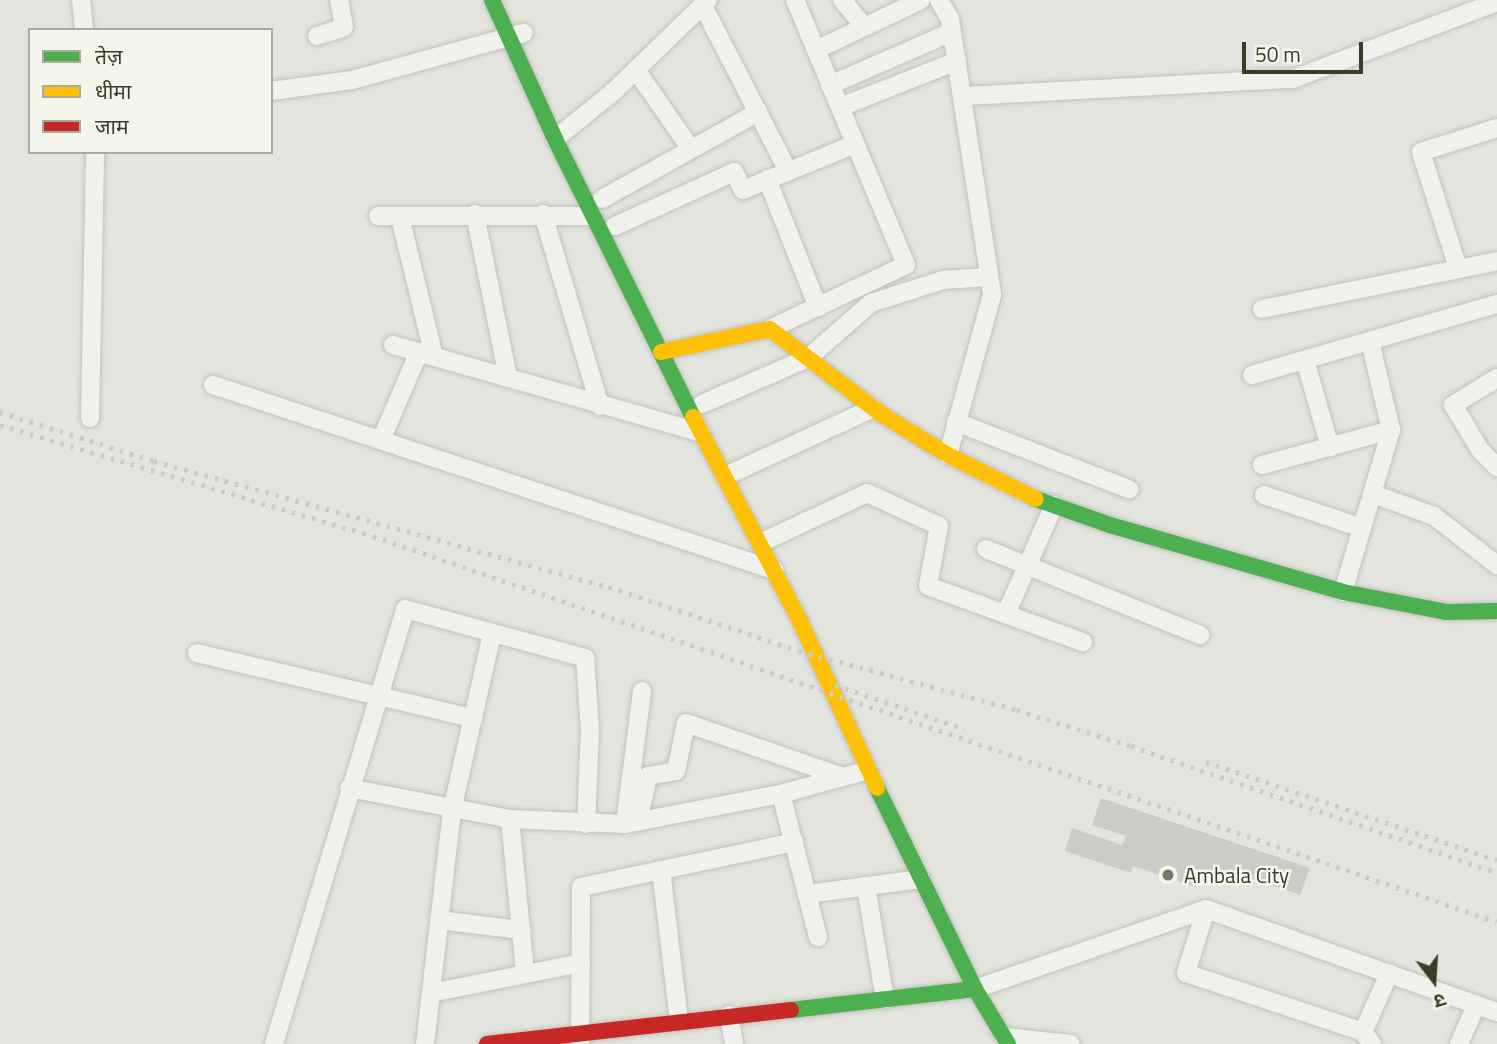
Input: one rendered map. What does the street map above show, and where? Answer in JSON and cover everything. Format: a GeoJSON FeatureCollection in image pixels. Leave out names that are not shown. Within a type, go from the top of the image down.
{"type":"FeatureCollection","features":[{"type":"Feature","properties":{"kind":"main road"},"geometry":{"type":"LineString","coordinates":[[492,0],[516,35],[561,134],[593,216],[668,350],[702,404],[757,539]]}},
{"type":"Feature","properties":{"kind":"main road"},"geometry":{"type":"LineString","coordinates":[[509,0],[516,35]]}},
{"type":"Feature","properties":{"kind":"main road"},"geometry":{"type":"LineString","coordinates":[[561,134],[602,199],[701,433],[774,570],[867,769],[1001,1042]]}},
{"type":"Feature","properties":{"kind":"main road"},"geometry":{"type":"LineString","coordinates":[[668,350],[770,329],[873,408],[948,455],[1054,505],[1110,525],[1343,592],[1447,612],[1497,611]]}},
{"type":"Feature","properties":{"kind":"main road"},"geometry":{"type":"LineString","coordinates":[[487,1044],[580,1038],[679,1020],[975,989]]}},
{"type":"Feature","properties":{"kind":"street"},"geometry":{"type":"LineString","coordinates":[[81,0],[84,28]]}},
{"type":"Feature","properties":{"kind":"street"},"geometry":{"type":"LineString","coordinates":[[317,36],[344,27],[339,0]]}},
{"type":"Feature","properties":{"kind":"street"},"geometry":{"type":"LineString","coordinates":[[770,329],[906,265],[795,0]]}},
{"type":"Feature","properties":{"kind":"street"},"geometry":{"type":"LineString","coordinates":[[842,0],[865,27]]}},
{"type":"Feature","properties":{"kind":"street"},"geometry":{"type":"LineString","coordinates":[[816,50],[921,0]]}},
{"type":"Feature","properties":{"kind":"street"},"geometry":{"type":"LineString","coordinates":[[939,0],[950,19],[964,96],[992,295],[948,455]]}},
{"type":"Feature","properties":{"kind":"street"},"geometry":{"type":"LineString","coordinates":[[964,96],[1293,79],[1497,2]]}},
{"type":"Feature","properties":{"kind":"street"},"geometry":{"type":"LineString","coordinates":[[561,134],[636,70],[706,3],[788,171]]}},
{"type":"Feature","properties":{"kind":"street"},"geometry":{"type":"LineString","coordinates":[[830,85],[952,32]]}},
{"type":"Feature","properties":{"kind":"street"},"geometry":{"type":"LineString","coordinates":[[273,91],[352,80],[516,35]]}},
{"type":"Feature","properties":{"kind":"street"},"geometry":{"type":"LineString","coordinates":[[840,107],[957,61]]}},
{"type":"Feature","properties":{"kind":"street"},"geometry":{"type":"LineString","coordinates":[[636,70],[691,149]]}},
{"type":"Feature","properties":{"kind":"street"},"geometry":{"type":"LineString","coordinates":[[602,199],[758,112]]}},
{"type":"Feature","properties":{"kind":"street"},"geometry":{"type":"LineString","coordinates":[[1458,268],[1421,152],[1497,128]]}},
{"type":"Feature","properties":{"kind":"street"},"geometry":{"type":"LineString","coordinates":[[615,226],[734,172],[743,190],[855,144]]}},
{"type":"Feature","properties":{"kind":"street"},"geometry":{"type":"LineString","coordinates":[[90,418],[95,154]]}},
{"type":"Feature","properties":{"kind":"street"},"geometry":{"type":"LineString","coordinates":[[767,180],[818,307]]}},
{"type":"Feature","properties":{"kind":"street"},"geometry":{"type":"LineString","coordinates":[[475,214],[508,378]]}},
{"type":"Feature","properties":{"kind":"street"},"geometry":{"type":"LineString","coordinates":[[543,214],[600,406]]}},
{"type":"Feature","properties":{"kind":"street"},"geometry":{"type":"LineString","coordinates":[[378,216],[593,216]]}},
{"type":"Feature","properties":{"kind":"street"},"geometry":{"type":"LineString","coordinates":[[381,440],[426,354],[400,216]]}},
{"type":"Feature","properties":{"kind":"street"},"geometry":{"type":"LineString","coordinates":[[1262,309],[1497,261]]}},
{"type":"Feature","properties":{"kind":"street"},"geometry":{"type":"LineString","coordinates":[[702,404],[808,358],[872,303],[943,280],[989,277]]}},
{"type":"Feature","properties":{"kind":"street"},"geometry":{"type":"LineString","coordinates":[[1252,375],[1497,304]]}},
{"type":"Feature","properties":{"kind":"street"},"geometry":{"type":"LineString","coordinates":[[1343,592],[1391,430],[1370,341]]}},
{"type":"Feature","properties":{"kind":"street"},"geometry":{"type":"LineString","coordinates":[[393,345],[701,433]]}},
{"type":"Feature","properties":{"kind":"street"},"geometry":{"type":"LineString","coordinates":[[1305,360],[1330,447]]}},
{"type":"Feature","properties":{"kind":"street"},"geometry":{"type":"LineString","coordinates":[[1497,378],[1453,405],[1480,451],[1497,467]]}},
{"type":"Feature","properties":{"kind":"street"},"geometry":{"type":"LineString","coordinates":[[213,384],[774,570]]}},
{"type":"Feature","properties":{"kind":"street"},"geometry":{"type":"LineString","coordinates":[[732,473],[873,408]]}},
{"type":"Feature","properties":{"kind":"street"},"geometry":{"type":"LineString","coordinates":[[956,422],[1129,489]]}},
{"type":"Feature","properties":{"kind":"street"},"geometry":{"type":"LineString","coordinates":[[1262,465],[1391,430]]}},
{"type":"Feature","properties":{"kind":"street"},"geometry":{"type":"LineString","coordinates":[[757,539],[867,493],[939,526],[928,586],[1083,642]]}},
{"type":"Feature","properties":{"kind":"street"},"geometry":{"type":"LineString","coordinates":[[1373,494],[1434,516],[1497,565]]}},
{"type":"Feature","properties":{"kind":"street"},"geometry":{"type":"LineString","coordinates":[[1264,495],[1362,527]]}},
{"type":"Feature","properties":{"kind":"street"},"geometry":{"type":"LineString","coordinates":[[1006,614],[1054,505]]}},
{"type":"Feature","properties":{"kind":"street"},"geometry":{"type":"LineString","coordinates":[[986,549],[1200,635]]}},
{"type":"Feature","properties":{"kind":"street"},"geometry":{"type":"LineString","coordinates":[[274,1044],[405,609],[585,658],[590,730],[586,824]]}},
{"type":"Feature","properties":{"kind":"street"},"geometry":{"type":"LineString","coordinates":[[425,1044],[452,810],[492,634]]}},
{"type":"Feature","properties":{"kind":"street"},"geometry":{"type":"LineString","coordinates":[[197,653],[473,718]]}},
{"type":"Feature","properties":{"kind":"street"},"geometry":{"type":"LineString","coordinates":[[632,823],[642,691]]}},
{"type":"Feature","properties":{"kind":"street"},"geometry":{"type":"LineString","coordinates":[[632,823],[648,776],[676,771],[686,723],[843,776]]}},
{"type":"Feature","properties":{"kind":"street"},"geometry":{"type":"LineString","coordinates":[[349,788],[510,820],[586,824],[632,823],[781,794],[867,769]]}},
{"type":"Feature","properties":{"kind":"street"},"geometry":{"type":"LineString","coordinates":[[781,794],[818,937]]}},
{"type":"Feature","properties":{"kind":"street"},"geometry":{"type":"LineString","coordinates":[[510,820],[525,972]]}},
{"type":"Feature","properties":{"kind":"street"},"geometry":{"type":"LineString","coordinates":[[580,1038],[581,887],[794,842]]}},
{"type":"Feature","properties":{"kind":"street"},"geometry":{"type":"LineString","coordinates":[[661,870],[679,1020]]}},
{"type":"Feature","properties":{"kind":"street"},"geometry":{"type":"LineString","coordinates":[[807,894],[921,879]]}},
{"type":"Feature","properties":{"kind":"street"},"geometry":{"type":"LineString","coordinates":[[866,887],[885,999]]}},
{"type":"Feature","properties":{"kind":"street"},"geometry":{"type":"LineString","coordinates":[[1206,909],[1186,973],[1368,1040],[1389,974]]}},
{"type":"Feature","properties":{"kind":"street"},"geometry":{"type":"LineString","coordinates":[[975,989],[1206,909],[1497,1012]]}},
{"type":"Feature","properties":{"kind":"street"},"geometry":{"type":"LineString","coordinates":[[439,920],[521,930]]}},
{"type":"Feature","properties":{"kind":"street"},"geometry":{"type":"LineString","coordinates":[[431,993],[525,972],[581,963]]}},
{"type":"Feature","properties":{"kind":"street"},"geometry":{"type":"LineString","coordinates":[[1459,1044],[1476,1005]]}},
{"type":"Feature","properties":{"kind":"street"},"geometry":{"type":"LineString","coordinates":[[729,1015],[734,1044]]}},
{"type":"Feature","properties":{"kind":"street"},"geometry":{"type":"LineString","coordinates":[[1001,1042],[1071,1044]]}},
{"type":"Feature","properties":{"kind":"building"},"geometry":{"type":"Polygon","coordinates":[[[1101,798],[1310,868],[1300,895],[1229,871],[1225,882],[1200,874],[1196,887],[1133,866],[1131,873],[1065,851],[1072,828],[1122,845],[1126,836],[1092,825],[1101,798]]]}},
{"type":"Feature","properties":{"kind":"railway"},"geometry":{"type":"LineString","coordinates":[[0,412],[154,461],[609,587],[799,651],[1017,710],[1131,746],[1497,873]]}},
{"type":"Feature","properties":{"kind":"railway"},"geometry":{"type":"LineString","coordinates":[[0,425],[373,536],[1497,922]]}},
{"type":"Feature","properties":{"kind":"railway"},"geometry":{"type":"LineString","coordinates":[[835,685],[965,729]]}},
{"type":"Feature","properties":{"kind":"railway"},"geometry":{"type":"LineString","coordinates":[[1206,762],[1497,860]]}},
{"type":"Feature","properties":{"kind":"traffic: fast"},"geometry":{"type":"LineString","coordinates":[[492,0],[555,139],[693,417]]}},
{"type":"Feature","properties":{"kind":"traffic: fast"},"geometry":{"type":"LineString","coordinates":[[1036,499],[1110,525],[1343,592],[1447,612],[1497,611]]}},
{"type":"Feature","properties":{"kind":"traffic: fast"},"geometry":{"type":"LineString","coordinates":[[877,788],[975,989],[1008,1044]]}},
{"type":"Feature","properties":{"kind":"traffic: fast"},"geometry":{"type":"LineString","coordinates":[[791,1010],[975,989]]}},
{"type":"Feature","properties":{"kind":"traffic: slow"},"geometry":{"type":"LineString","coordinates":[[661,352],[770,329],[881,414],[948,455],[1036,499]]}},
{"type":"Feature","properties":{"kind":"traffic: slow"},"geometry":{"type":"LineString","coordinates":[[693,417],[799,619],[877,788]]}},
{"type":"Feature","properties":{"kind":"traffic: jam"},"geometry":{"type":"LineString","coordinates":[[487,1044],[791,1010]]}},
{"type":"Feature","properties":{"kind":"place","name":"Ambala City"},"geometry":{"type":"Point","coordinates":[1168,875]}}]}
